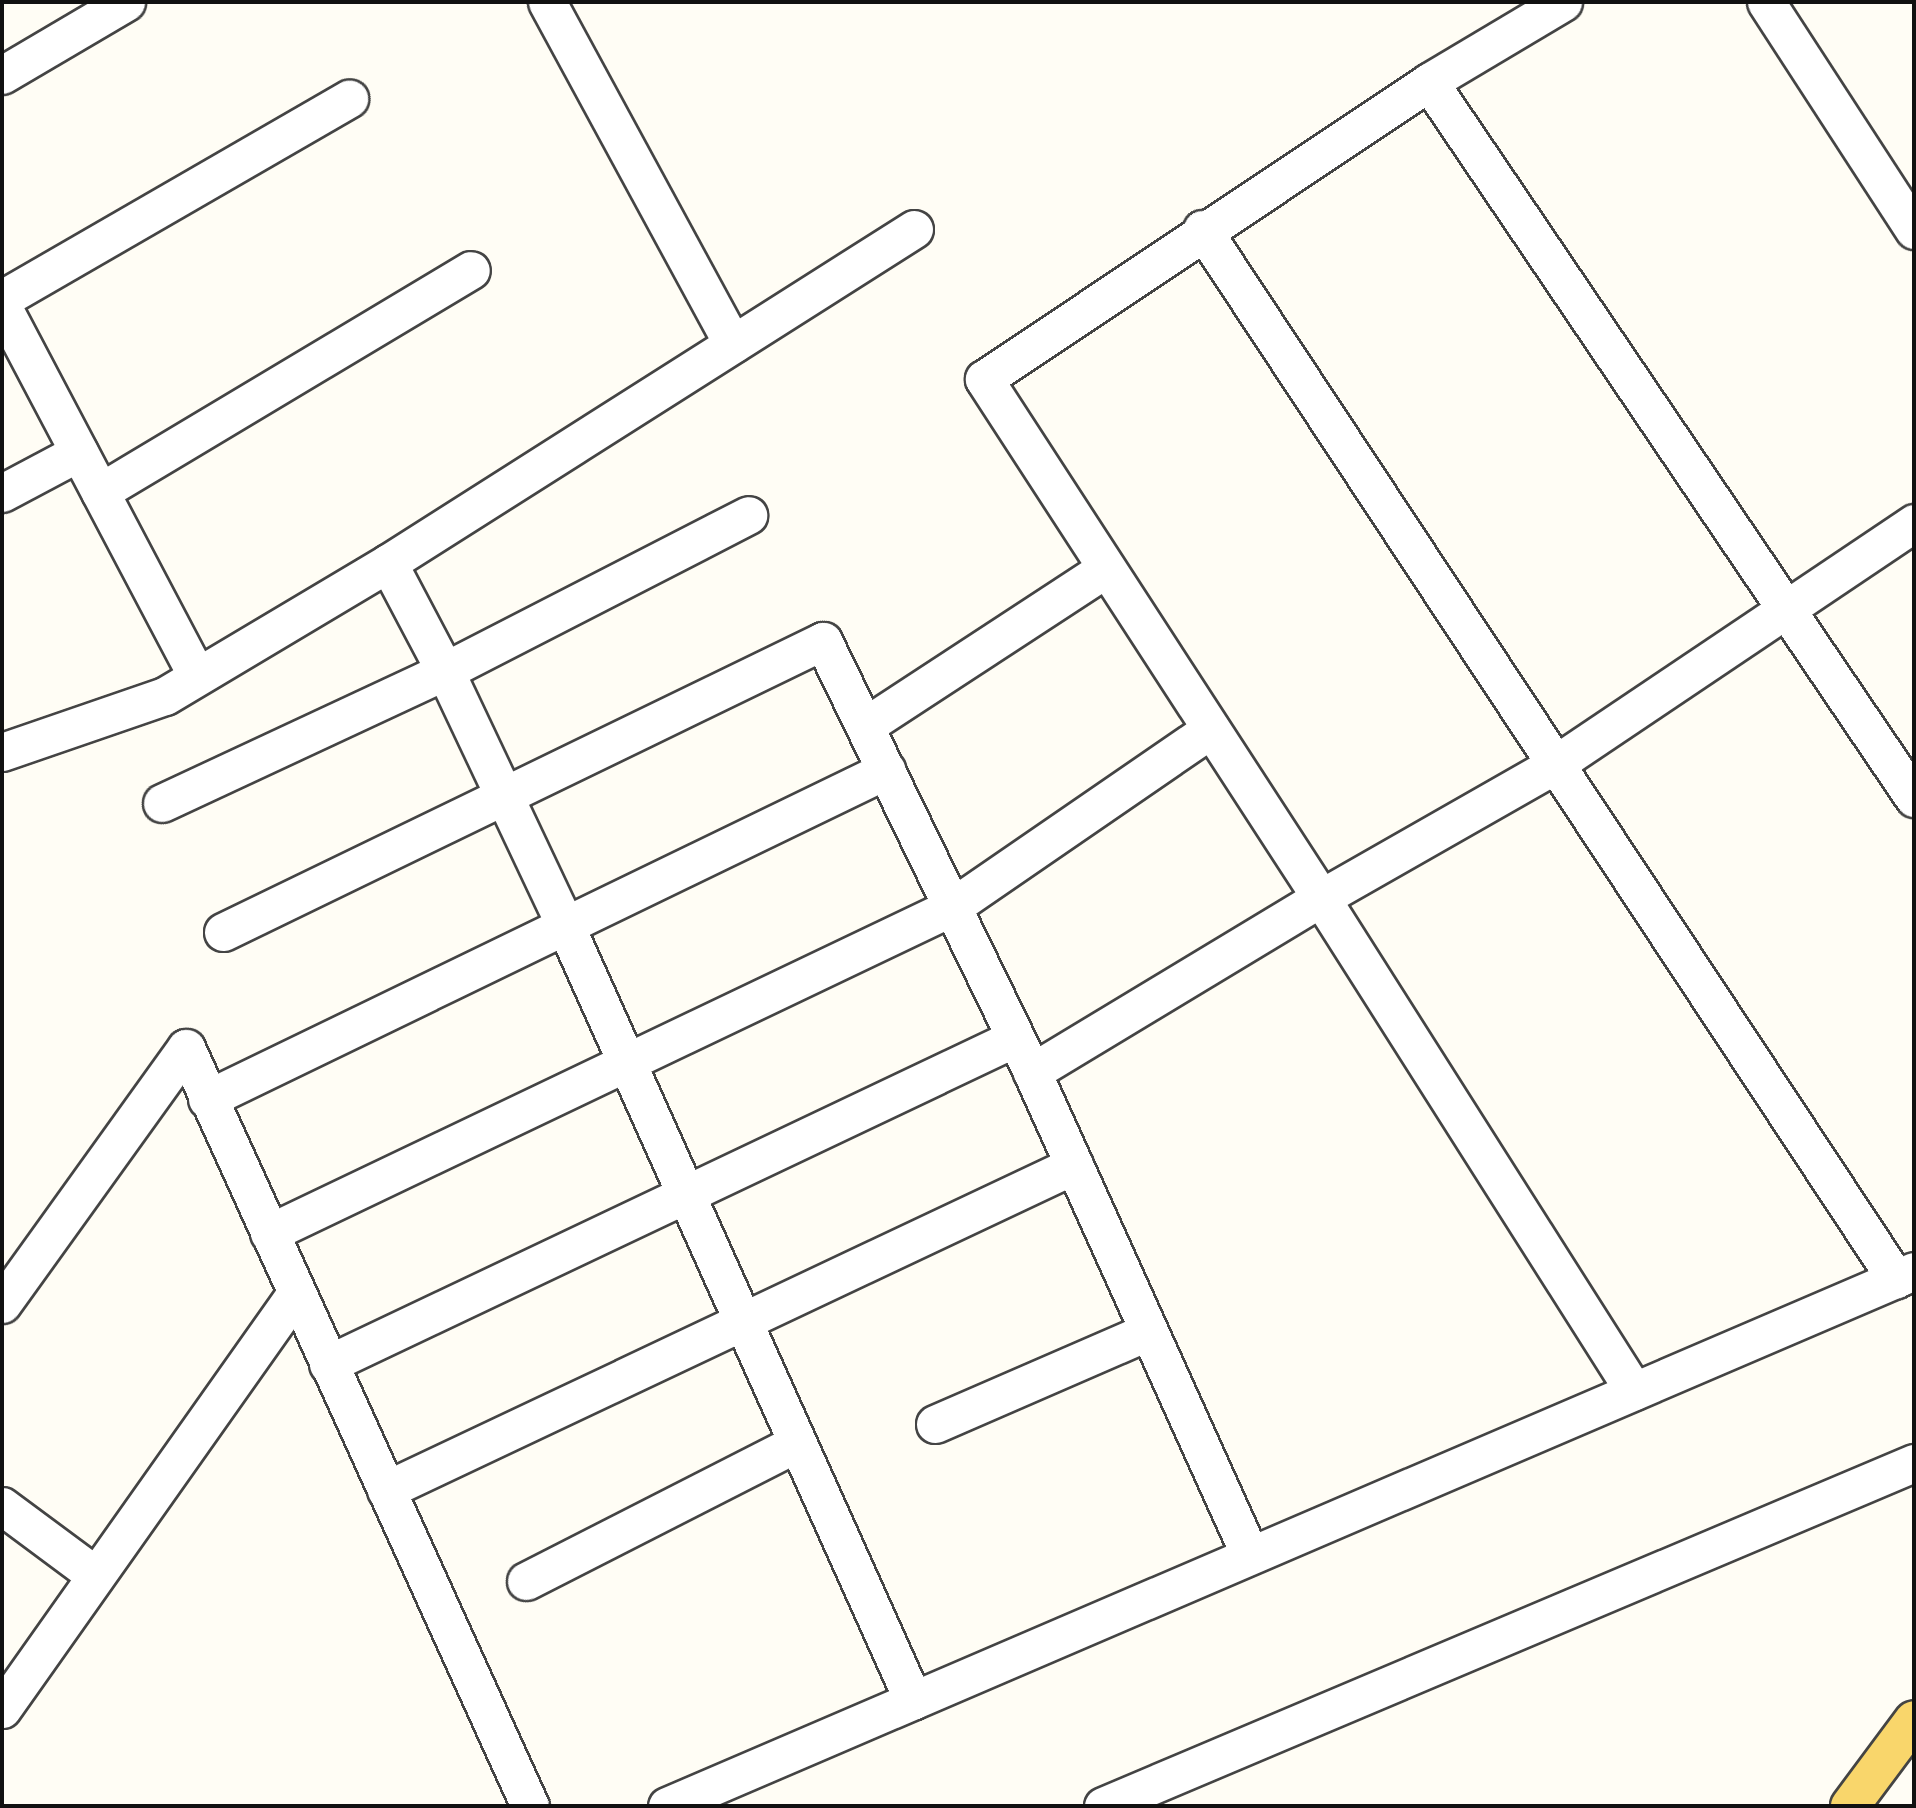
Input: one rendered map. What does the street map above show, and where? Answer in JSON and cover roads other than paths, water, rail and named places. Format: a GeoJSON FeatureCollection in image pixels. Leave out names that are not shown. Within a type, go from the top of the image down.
{"type":"FeatureCollection","features":[{"type":"Feature","properties":{"kind":"main road"},"geometry":{"type":"LineString","coordinates":[[1850,1806],[1914,1720]]}},
{"type":"Feature","properties":{"kind":"street"},"geometry":{"type":"LineString","coordinates":[[2,75],[86,12],[126,2]]}},
{"type":"Feature","properties":{"kind":"street"},"geometry":{"type":"LineString","coordinates":[[547,2],[733,344]]}},
{"type":"Feature","properties":{"kind":"street"},"geometry":{"type":"LineString","coordinates":[[1563,2],[1429,82],[1202,229],[984,379],[1321,898],[1634,1391]]}},
{"type":"Feature","properties":{"kind":"street"},"geometry":{"type":"LineString","coordinates":[[1766,2],[1914,230]]}},
{"type":"Feature","properties":{"kind":"street"},"geometry":{"type":"LineString","coordinates":[[1429,82],[1914,798]]}},
{"type":"Feature","properties":{"kind":"street"},"geometry":{"type":"LineString","coordinates":[[2,299],[349,99]]}},
{"type":"Feature","properties":{"kind":"street"},"geometry":{"type":"LineString","coordinates":[[2,752],[165,695],[388,563],[914,229]]}},
{"type":"Feature","properties":{"kind":"street"},"geometry":{"type":"LineString","coordinates":[[667,1806],[1905,1275],[1554,765],[1202,229]]}},
{"type":"Feature","properties":{"kind":"street"},"geometry":{"type":"LineString","coordinates":[[100,492],[471,270]]}},
{"type":"Feature","properties":{"kind":"street"},"geometry":{"type":"LineString","coordinates":[[2,306],[197,676]]}},
{"type":"Feature","properties":{"kind":"street"},"geometry":{"type":"LineString","coordinates":[[2,493],[79,452]]}},
{"type":"Feature","properties":{"kind":"street"},"geometry":{"type":"LineString","coordinates":[[162,803],[445,671],[748,515]]}},
{"type":"Feature","properties":{"kind":"street"},"geometry":{"type":"LineString","coordinates":[[1032,1072],[1321,898],[1554,765],[1784,607],[1914,523]]}},
{"type":"Feature","properties":{"kind":"street"},"geometry":{"type":"LineString","coordinates":[[388,563],[445,671],[565,925],[913,1700]]}},
{"type":"Feature","properties":{"kind":"street"},"geometry":{"type":"LineString","coordinates":[[865,726],[1106,568]]}},
{"type":"Feature","properties":{"kind":"street"},"geometry":{"type":"LineString","coordinates":[[223,932],[823,640],[1032,1072],[1251,1555]]}},
{"type":"Feature","properties":{"kind":"street"},"geometry":{"type":"LineString","coordinates":[[269,1233],[952,907],[1211,729]]}},
{"type":"Feature","properties":{"kind":"street"},"geometry":{"type":"LineString","coordinates":[[207,1099],[886,770]]}},
{"type":"Feature","properties":{"kind":"street"},"geometry":{"type":"LineString","coordinates":[[328,1364],[687,1196],[1015,1038]]}},
{"type":"Feature","properties":{"kind":"street"},"geometry":{"type":"LineString","coordinates":[[2,1304],[186,1048],[530,1806]]}},
{"type":"Feature","properties":{"kind":"street"},"geometry":{"type":"LineString","coordinates":[[386,1490],[1074,1166]]}},
{"type":"Feature","properties":{"kind":"street"},"geometry":{"type":"LineString","coordinates":[[2,1709],[296,1293]]}},
{"type":"Feature","properties":{"kind":"street"},"geometry":{"type":"LineString","coordinates":[[934,1424],[1149,1331]]}},
{"type":"Feature","properties":{"kind":"street"},"geometry":{"type":"LineString","coordinates":[[526,1581],[797,1443]]}},
{"type":"Feature","properties":{"kind":"street"},"geometry":{"type":"LineString","coordinates":[[1103,1806],[1914,1463]]}},
{"type":"Feature","properties":{"kind":"street"},"geometry":{"type":"LineString","coordinates":[[2,1507],[95,1575]]}}]}
